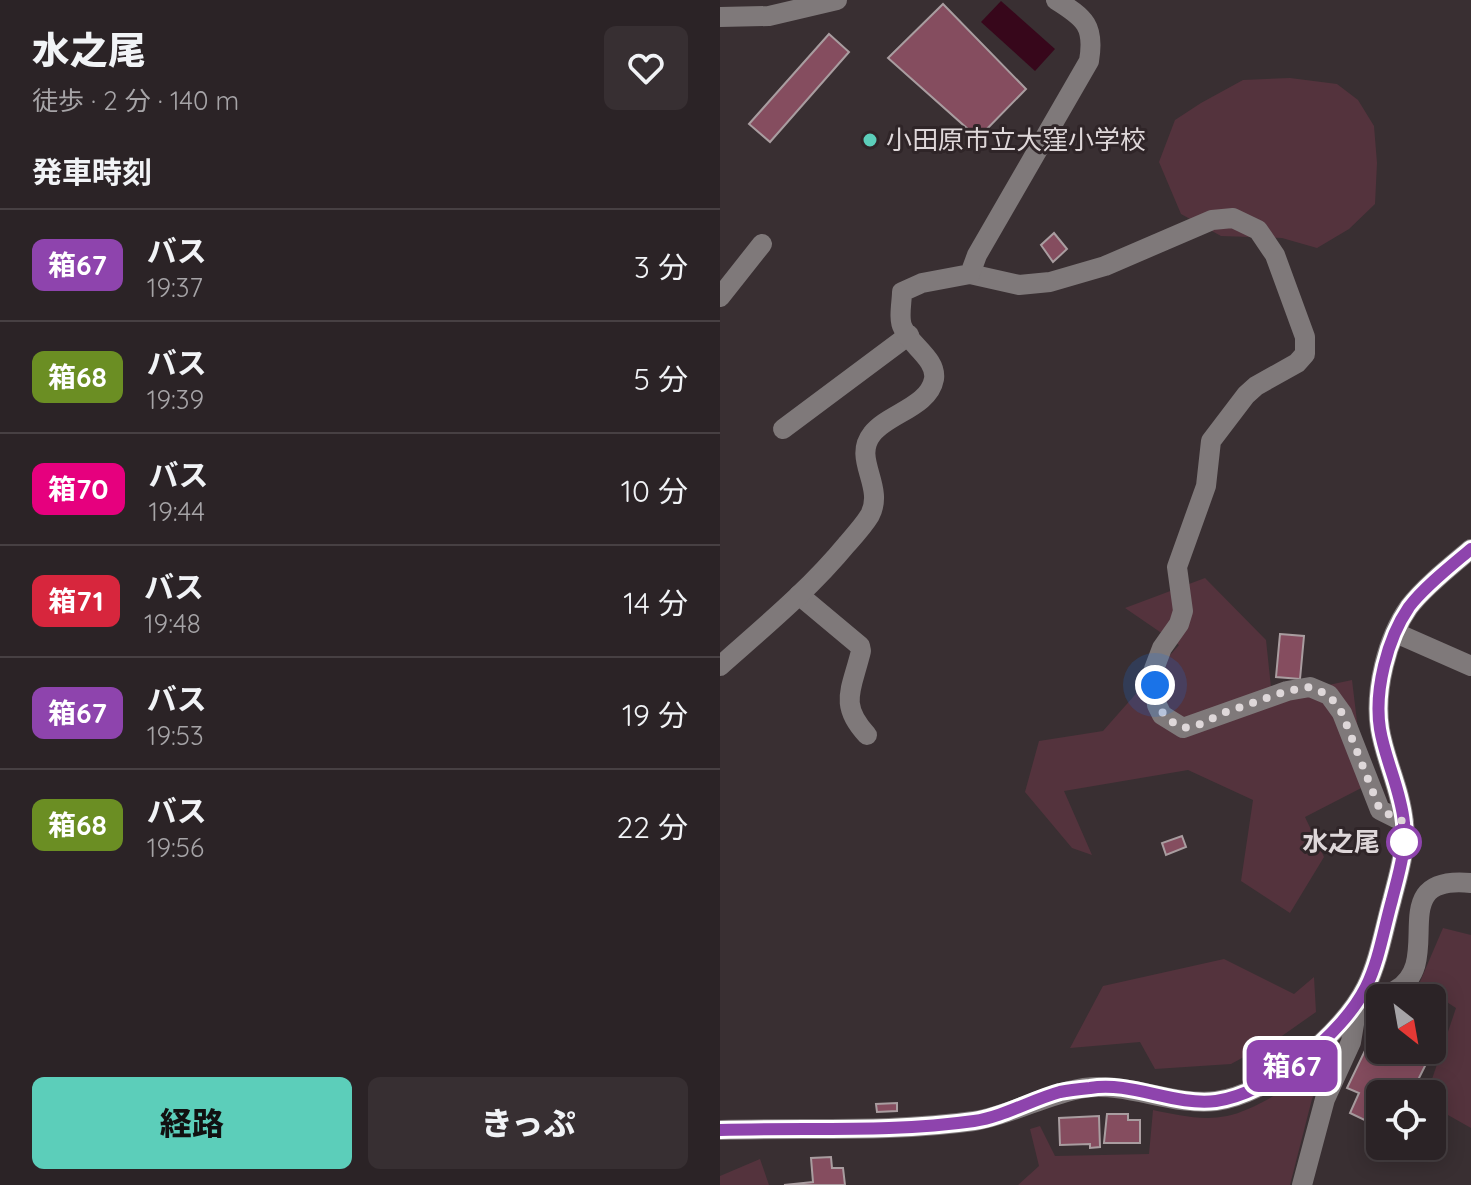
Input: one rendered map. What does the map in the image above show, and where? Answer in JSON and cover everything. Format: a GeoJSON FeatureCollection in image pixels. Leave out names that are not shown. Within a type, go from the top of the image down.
{"type":"FeatureCollection","features":[{"type":"Feature","properties":{"kind":"street"},"geometry":{"type":"LineString","coordinates":[[720,17],[769,16],[837,0]]}},
{"type":"Feature","properties":{"kind":"street"},"geometry":{"type":"LineString","coordinates":[[970,274],[977,255],[1089,61],[1092,42],[1089,28],[1073,10],[1056,0]]}},
{"type":"Feature","properties":{"kind":"street"},"geometry":{"type":"LineString","coordinates":[[720,666],[799,595],[838,555],[870,514],[876,494],[865,461],[866,444],[873,432],[930,391],[935,376],[931,364],[903,328],[902,292],[922,283],[970,274],[1019,285],[1050,282],[1105,266],[1212,220],[1233,218],[1258,230],[1275,255],[1305,337],[1305,354],[1297,363],[1246,395],[1211,441],[1206,486],[1177,567],[1183,611],[1154,669],[1157,705],[1162,715],[1183,728],[1196,726],[1287,691],[1310,687],[1329,695],[1342,713],[1380,810],[1404,822]]}},
{"type":"Feature","properties":{"kind":"street"},"geometry":{"type":"LineString","coordinates":[[720,297],[762,244]]}},
{"type":"Feature","properties":{"kind":"street"},"geometry":{"type":"LineString","coordinates":[[783,429],[847,378],[909,335]]}},
{"type":"Feature","properties":{"kind":"street"},"geometry":{"type":"LineString","coordinates":[[1302,1185],[1325,1099],[1351,1042],[1362,993],[1377,958],[1404,845],[1404,822],[1380,729],[1379,696],[1396,633],[1409,607],[1471,549]]}},
{"type":"Feature","properties":{"kind":"street"},"geometry":{"type":"LineString","coordinates":[[799,595],[860,646],[849,708],[851,717],[867,735]]}},
{"type":"Feature","properties":{"kind":"street"},"geometry":{"type":"LineString","coordinates":[[1396,633],[1471,666]]}},
{"type":"Feature","properties":{"kind":"street"},"geometry":{"type":"LineString","coordinates":[[1362,993],[1377,995],[1396,990],[1408,978],[1419,956],[1417,928],[1421,901],[1431,889],[1445,883],[1471,883]]}},
{"type":"Feature","properties":{"kind":"street"},"geometry":{"type":"LineString","coordinates":[[720,1130],[836,1131],[926,1127],[979,1120],[1062,1091],[1101,1086],[1185,1101],[1216,1101],[1242,1094],[1292,1067],[1342,1022],[1362,993]]}},
{"type":"Feature","properties":{"kind":"shaded area"},"geometry":{"type":"Polygon","coordinates":[[[1001,1],[1055,49],[1035,71],[981,22],[1001,1]]]}},
{"type":"Feature","properties":{"kind":"shaded area"},"geometry":{"type":"Polygon","coordinates":[[[1290,78],[1337,84],[1358,100],[1374,126],[1377,163],[1375,204],[1349,229],[1317,248],[1282,238],[1221,236],[1181,214],[1159,162],[1175,120],[1243,80],[1290,78]]]}},
{"type":"Feature","properties":{"kind":"shaded area"},"geometry":{"type":"Polygon","coordinates":[[[1205,578],[1266,640],[1272,697],[1352,680],[1358,730],[1373,782],[1305,817],[1324,857],[1290,913],[1241,881],[1253,800],[1188,770],[1064,791],[1092,855],[1072,848],[1025,792],[1039,741],[1103,731],[1179,645],[1125,608],[1205,578]]]}},
{"type":"Feature","properties":{"kind":"shaded area"},"geometry":{"type":"Polygon","coordinates":[[[1443,928],[1471,935],[1471,1128],[1446,1114],[1446,1080],[1432,1080],[1437,1064],[1446,1064],[1446,1038],[1456,1008],[1446,1002],[1446,984],[1419,984],[1443,928]]]}},
{"type":"Feature","properties":{"kind":"shaded area"},"geometry":{"type":"Polygon","coordinates":[[[1224,959],[1294,994],[1314,977],[1316,1012],[1279,1038],[1231,1064],[1155,1069],[1140,1042],[1070,1048],[1103,986],[1224,959]]]}},
{"type":"Feature","properties":{"kind":"shaded area"},"geometry":{"type":"Polygon","coordinates":[[[1330,1059],[1312,1099],[1290,1185],[1018,1185],[1039,1166],[1030,1129],[1040,1126],[1055,1156],[1149,1154],[1153,1110],[1199,1118],[1227,1116],[1267,1100],[1330,1059]]]}},
{"type":"Feature","properties":{"kind":"shaded area"},"geometry":{"type":"Polygon","coordinates":[[[760,1159],[769,1185],[720,1185],[720,1176],[760,1159]]]}},
{"type":"Feature","properties":{"kind":"building"},"geometry":{"type":"Polygon","coordinates":[[[943,4],[1026,89],[978,138],[888,58],[943,4]]]}},
{"type":"Feature","properties":{"kind":"building"},"geometry":{"type":"Polygon","coordinates":[[[829,34],[849,52],[770,142],[749,124],[829,34]]]}},
{"type":"Feature","properties":{"kind":"building"},"geometry":{"type":"Polygon","coordinates":[[[1054,233],[1067,249],[1053,262],[1041,245],[1054,233]]]}},
{"type":"Feature","properties":{"kind":"building"},"geometry":{"type":"Polygon","coordinates":[[[1280,634],[1304,636],[1300,679],[1276,677],[1280,634]]]}},
{"type":"Feature","properties":{"kind":"building"},"geometry":{"type":"Polygon","coordinates":[[[1182,836],[1186,847],[1166,855],[1162,843],[1182,836]]]}},
{"type":"Feature","properties":{"kind":"building"},"geometry":{"type":"Polygon","coordinates":[[[1366,1048],[1366,1064],[1426,1064],[1418,1080],[1366,1080],[1366,1121],[1350,1113],[1359,1093],[1347,1088],[1366,1048]]]}},
{"type":"Feature","properties":{"kind":"building"},"geometry":{"type":"Polygon","coordinates":[[[897,1103],[897,1111],[877,1112],[876,1104],[897,1103]]]}},
{"type":"Feature","properties":{"kind":"building"},"geometry":{"type":"Polygon","coordinates":[[[1107,1114],[1128,1114],[1128,1120],[1140,1120],[1140,1143],[1104,1143],[1107,1114]]]}},
{"type":"Feature","properties":{"kind":"building"},"geometry":{"type":"Polygon","coordinates":[[[1099,1116],[1100,1147],[1090,1148],[1090,1144],[1060,1145],[1059,1118],[1099,1116]]]}},
{"type":"Feature","properties":{"kind":"building"},"geometry":{"type":"Polygon","coordinates":[[[831,1157],[832,1168],[843,1168],[845,1185],[784,1185],[813,1182],[811,1158],[831,1157]]]}},
{"type":"Feature","properties":{"kind":"bus line","name":"箱67"},"geometry":{"type":"LineString","coordinates":[[720,1130],[836,1131],[957,1123],[979,1120],[1062,1091],[1101,1086],[1185,1101],[1216,1101],[1242,1094],[1292,1067],[1342,1022],[1366,988],[1377,958],[1404,845],[1404,822],[1380,729],[1379,696],[1386,663],[1393,639],[1409,607],[1471,549]]}},
{"type":"Feature","properties":{"kind":"place","name":"小田原市立大窪小学校"},"geometry":{"type":"Point","coordinates":[870,140]}},
{"type":"Feature","properties":{"kind":"place","name":"水之尾"},"geometry":{"type":"Point","coordinates":[1404,842]}},
{"type":"Feature","properties":{"kind":"route"},"geometry":{"type":"LineString","coordinates":[[1155,685],[1157,705],[1162,715],[1183,728],[1196,726],[1287,691],[1310,687],[1329,695],[1342,713],[1380,810],[1404,822],[1404,845],[1404,842]]}}]}
